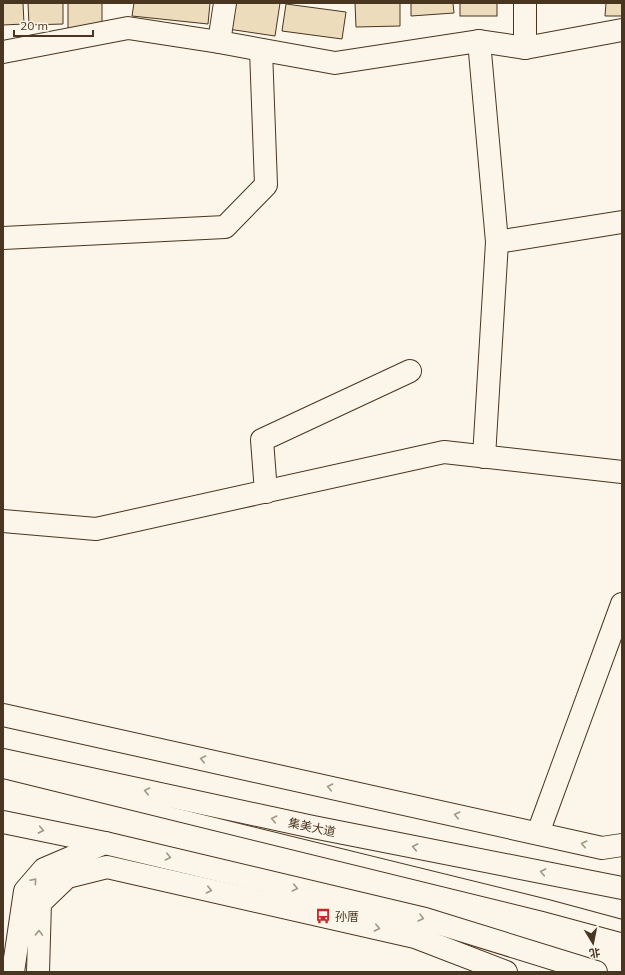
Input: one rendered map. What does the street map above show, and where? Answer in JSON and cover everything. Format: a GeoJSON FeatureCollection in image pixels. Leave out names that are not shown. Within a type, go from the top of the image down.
{"type":"FeatureCollection","features":[{"type":"Feature","properties":{"kind":"main road"},"geometry":{"type":"LineString","coordinates":[[219,42],[225,3]]}},
{"type":"Feature","properties":{"kind":"main road"},"geometry":{"type":"LineString","coordinates":[[525,3],[525,48]]}},
{"type":"Feature","properties":{"kind":"main road"},"geometry":{"type":"LineString","coordinates":[[3,52],[128,28],[219,42],[335,63],[479,41],[525,48],[622,30]]}},
{"type":"Feature","properties":{"kind":"main road"},"geometry":{"type":"LineString","coordinates":[[479,41],[497,242],[484,457]]}},
{"type":"Feature","properties":{"kind":"main road"},"geometry":{"type":"LineString","coordinates":[[3,238],[224,227],[266,185],[261,50]]}},
{"type":"Feature","properties":{"kind":"main road"},"geometry":{"type":"LineString","coordinates":[[497,242],[622,222]]}},
{"type":"Feature","properties":{"kind":"main road"},"geometry":{"type":"LineString","coordinates":[[266,492],[262,440],[410,371]]}},
{"type":"Feature","properties":{"kind":"main road"},"geometry":{"type":"LineString","coordinates":[[3,521],[96,529],[444,452],[622,472]]}},
{"type":"Feature","properties":{"kind":"main road"},"geometry":{"type":"LineString","coordinates":[[538,833],[622,604]]}},
{"type":"Feature","properties":{"kind":"main road"},"geometry":{"type":"LineString","coordinates":[[3,715],[602,848],[622,845]]}},
{"type":"Feature","properties":{"kind":"main road","name":"集美大道"},"geometry":{"type":"LineString","coordinates":[[3,760],[313,827],[622,888]]}},
{"type":"Feature","properties":{"kind":"main road"},"geometry":{"type":"LineString","coordinates":[[3,822],[106,843],[425,919],[596,972]]}},
{"type":"Feature","properties":{"kind":"main road"},"geometry":{"type":"LineString","coordinates":[[13,972],[25,891],[44,869],[106,843]]}},
{"type":"Feature","properties":{"kind":"main road"},"geometry":{"type":"LineString","coordinates":[[38,972],[40,903],[67,877],[106,867],[415,937],[506,972]]}},
{"type":"Feature","properties":{"kind":"main road"},"geometry":{"type":"LineString","coordinates":[[219,870],[275,905]]}},
{"type":"Feature","properties":{"kind":"main road"},"geometry":{"type":"LineString","coordinates":[[3,966],[7,972]]}},
{"type":"Feature","properties":{"kind":"lane"},"geometry":{"type":"LineString","coordinates":[[3,772],[548,906],[622,926]]}},
{"type":"Feature","properties":{"kind":"building"},"geometry":{"type":"Polygon","coordinates":[[[3,3],[23,3],[24,24],[3,25],[3,3]]]}},
{"type":"Feature","properties":{"kind":"building"},"geometry":{"type":"Polygon","coordinates":[[[28,3],[63,3],[63,24],[29,25],[28,3]]]}},
{"type":"Feature","properties":{"kind":"building"},"geometry":{"type":"Polygon","coordinates":[[[68,3],[102,3],[102,28],[68,29],[68,3]]]}},
{"type":"Feature","properties":{"kind":"building"},"geometry":{"type":"Polygon","coordinates":[[[134,3],[210,3],[208,24],[132,16],[134,3]]]}},
{"type":"Feature","properties":{"kind":"building"},"geometry":{"type":"Polygon","coordinates":[[[232,3],[280,3],[275,36],[228,29],[232,3]]]}},
{"type":"Feature","properties":{"kind":"building"},"geometry":{"type":"Polygon","coordinates":[[[355,3],[400,3],[400,26],[356,27],[355,3]]]}},
{"type":"Feature","properties":{"kind":"building"},"geometry":{"type":"Polygon","coordinates":[[[411,3],[453,3],[454,13],[411,16],[411,3]]]}},
{"type":"Feature","properties":{"kind":"building"},"geometry":{"type":"Polygon","coordinates":[[[460,3],[497,3],[497,16],[460,16],[460,3]]]}},
{"type":"Feature","properties":{"kind":"building"},"geometry":{"type":"Polygon","coordinates":[[[606,3],[622,3],[622,16],[605,16],[606,3]]]}},
{"type":"Feature","properties":{"kind":"building"},"geometry":{"type":"Polygon","coordinates":[[[286,4],[346,12],[342,39],[282,31],[286,4]]]}},
{"type":"Feature","properties":{"kind":"place","name":"孙厝"},"geometry":{"type":"Point","coordinates":[323,916]}}]}
